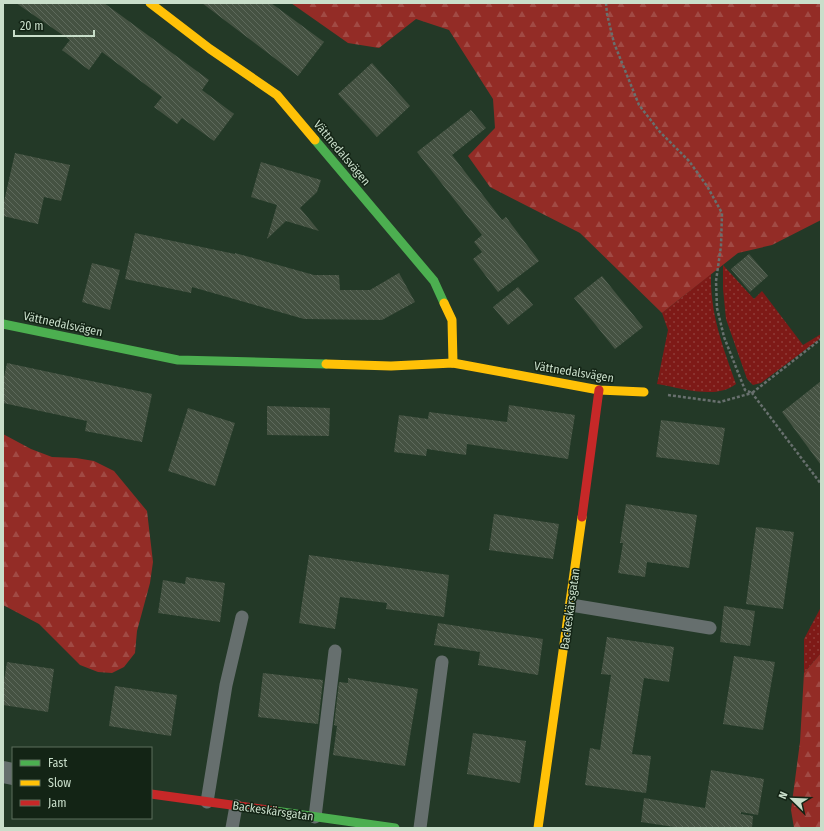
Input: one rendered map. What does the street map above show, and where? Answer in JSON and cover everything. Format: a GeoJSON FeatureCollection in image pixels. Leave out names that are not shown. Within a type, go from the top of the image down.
{"type":"FeatureCollection","features":[{"type":"Feature","properties":{"kind":"street","name":"Vättnedalsvägen"},"geometry":{"type":"LineString","coordinates":[[150,3],[210,49],[277,95],[429,275],[434,281],[452,320],[453,364]]}},
{"type":"Feature","properties":{"kind":"street","name":"Vättnedalsvägen"},"geometry":{"type":"LineString","coordinates":[[3,324],[178,360],[391,366],[453,364],[599,390],[644,392]]}},
{"type":"Feature","properties":{"kind":"street","name":"Backeskärsgatan"},"geometry":{"type":"LineString","coordinates":[[538,828],[571,605],[599,390]]}},
{"type":"Feature","properties":{"kind":"street","name":"Backeskärsgatan"},"geometry":{"type":"LineString","coordinates":[[152,794],[395,828]]}},
{"type":"Feature","properties":{"kind":"lane"},"geometry":{"type":"LineString","coordinates":[[571,605],[710,628]]}},
{"type":"Feature","properties":{"kind":"lane"},"geometry":{"type":"LineString","coordinates":[[207,802],[226,685],[242,617]]}},
{"type":"Feature","properties":{"kind":"lane"},"geometry":{"type":"LineString","coordinates":[[315,816],[335,651]]}},
{"type":"Feature","properties":{"kind":"lane"},"geometry":{"type":"LineString","coordinates":[[420,828],[442,662]]}},
{"type":"Feature","properties":{"kind":"lane"},"geometry":{"type":"LineString","coordinates":[[232,828],[236,806]]}},
{"type":"Feature","properties":{"kind":"path"},"geometry":{"type":"LineString","coordinates":[[606,3],[614,43],[639,105],[660,132],[689,161],[707,186],[722,213],[721,246],[716,281],[717,308],[724,337],[745,390],[752,393],[821,484]]}},
{"type":"Feature","properties":{"kind":"path"},"geometry":{"type":"LineString","coordinates":[[644,392],[720,402],[752,393],[821,339]]}},
{"type":"Feature","properties":{"kind":"shaded area"},"geometry":{"type":"Polygon","coordinates":[[[723,265],[754,299],[762,291],[803,345],[821,334],[821,338],[761,383],[753,385],[747,379],[726,319],[723,289],[723,265]]]}},
{"type":"Feature","properties":{"kind":"shaded area"},"geometry":{"type":"Polygon","coordinates":[[[711,274],[711,289],[715,317],[736,384],[728,389],[719,391],[698,392],[657,384],[668,330],[662,313],[711,274]]]}},
{"type":"Feature","properties":{"kind":"shaded area"},"geometry":{"type":"Polygon","coordinates":[[[821,607],[821,653],[804,673],[804,639],[821,607]]]}},
{"type":"Feature","properties":{"kind":"green space"},"geometry":{"type":"Polygon","coordinates":[[[291,3],[821,3],[821,220],[772,245],[738,253],[662,313],[580,233],[490,187],[468,156],[495,128],[493,99],[449,30],[416,19],[379,48],[348,43],[291,3]]]}},
{"type":"Feature","properties":{"kind":"green space"},"geometry":{"type":"Polygon","coordinates":[[[3,434],[31,449],[52,457],[76,458],[94,461],[114,471],[147,511],[153,562],[150,583],[137,631],[135,653],[124,667],[112,673],[98,672],[80,665],[39,624],[3,605],[3,434]]]}},
{"type":"Feature","properties":{"kind":"green space"},"geometry":{"type":"Polygon","coordinates":[[[821,653],[821,828],[794,828],[791,810],[800,742],[804,673],[821,653]]]}},
{"type":"Feature","properties":{"kind":"building"},"geometry":{"type":"Polygon","coordinates":[[[16,3],[104,3],[209,80],[202,90],[234,114],[214,141],[182,118],[177,124],[154,107],[162,97],[102,52],[89,70],[62,50],[70,40],[16,3]]]}},
{"type":"Feature","properties":{"kind":"building"},"geometry":{"type":"Polygon","coordinates":[[[202,3],[271,3],[324,42],[298,76],[202,3]]]}},
{"type":"Feature","properties":{"kind":"building"},"geometry":{"type":"Polygon","coordinates":[[[372,63],[410,106],[377,137],[338,94],[372,63]]]}},
{"type":"Feature","properties":{"kind":"building"},"geometry":{"type":"Polygon","coordinates":[[[471,110],[486,128],[452,155],[502,220],[506,217],[539,261],[498,292],[473,259],[482,252],[474,242],[482,235],[417,152],[471,110]]]}},
{"type":"Feature","properties":{"kind":"building"},"geometry":{"type":"Polygon","coordinates":[[[15,153],[70,165],[61,201],[44,197],[38,224],[3,216],[3,206],[15,153]]]}},
{"type":"Feature","properties":{"kind":"building"},"geometry":{"type":"Polygon","coordinates":[[[261,162],[321,180],[317,192],[300,208],[319,231],[286,221],[267,239],[277,205],[251,197],[261,162]]]}},
{"type":"Feature","properties":{"kind":"building"},"geometry":{"type":"Polygon","coordinates":[[[135,233],[235,253],[314,275],[339,275],[340,290],[370,290],[399,273],[415,302],[382,320],[304,319],[192,287],[191,293],[125,279],[135,233]]]}},
{"type":"Feature","properties":{"kind":"building"},"geometry":{"type":"Polygon","coordinates":[[[749,254],[768,276],[750,292],[731,269],[749,254]]]}},
{"type":"Feature","properties":{"kind":"building"},"geometry":{"type":"Polygon","coordinates":[[[92,263],[120,270],[110,310],[82,302],[92,263]]]}},
{"type":"Feature","properties":{"kind":"building"},"geometry":{"type":"Polygon","coordinates":[[[602,276],[643,327],[615,349],[574,298],[602,276]]]}},
{"type":"Feature","properties":{"kind":"building"},"geometry":{"type":"Polygon","coordinates":[[[518,287],[533,305],[508,325],[493,307],[518,287]]]}},
{"type":"Feature","properties":{"kind":"building"},"geometry":{"type":"Polygon","coordinates":[[[7,363],[152,394],[142,442],[85,431],[87,421],[3,403],[3,382],[7,363]]]}},
{"type":"Feature","properties":{"kind":"building"},"geometry":{"type":"Polygon","coordinates":[[[821,381],[821,465],[782,412],[821,381]]]}},
{"type":"Feature","properties":{"kind":"building"},"geometry":{"type":"Polygon","coordinates":[[[509,405],[575,415],[568,459],[467,444],[466,455],[427,449],[426,456],[394,452],[399,415],[428,419],[429,412],[507,422],[509,405]]]}},
{"type":"Feature","properties":{"kind":"building"},"geometry":{"type":"Polygon","coordinates":[[[267,406],[330,408],[329,436],[267,435],[267,406]]]}},
{"type":"Feature","properties":{"kind":"building"},"geometry":{"type":"Polygon","coordinates":[[[188,408],[235,423],[215,486],[168,471],[188,408]]]}},
{"type":"Feature","properties":{"kind":"building"},"geometry":{"type":"Polygon","coordinates":[[[661,420],[725,428],[719,465],[656,457],[661,420]]]}},
{"type":"Feature","properties":{"kind":"building"},"geometry":{"type":"Polygon","coordinates":[[[626,504],[697,515],[689,568],[647,562],[645,577],[618,573],[623,543],[620,543],[626,504]]]}},
{"type":"Feature","properties":{"kind":"building"},"geometry":{"type":"Polygon","coordinates":[[[494,514],[559,524],[553,559],[489,550],[494,514]]]}},
{"type":"Feature","properties":{"kind":"building"},"geometry":{"type":"Polygon","coordinates":[[[756,527],[794,532],[783,609],[746,604],[756,527]]]}},
{"type":"Feature","properties":{"kind":"building"},"geometry":{"type":"Polygon","coordinates":[[[309,555],[449,575],[444,617],[386,609],[387,603],[340,597],[335,629],[299,623],[309,555]]]}},
{"type":"Feature","properties":{"kind":"building"},"geometry":{"type":"Polygon","coordinates":[[[186,577],[225,583],[220,622],[158,613],[163,580],[185,584],[186,577]]]}},
{"type":"Feature","properties":{"kind":"building"},"geometry":{"type":"Polygon","coordinates":[[[724,606],[755,611],[750,646],[720,642],[724,606]]]}},
{"type":"Feature","properties":{"kind":"building"},"geometry":{"type":"Polygon","coordinates":[[[438,623],[543,639],[538,675],[478,665],[480,652],[434,645],[438,623]]]}},
{"type":"Feature","properties":{"kind":"building"},"geometry":{"type":"Polygon","coordinates":[[[607,637],[674,647],[669,682],[644,678],[632,754],[651,756],[646,793],[585,785],[590,748],[600,750],[611,675],[601,674],[607,637]]]}},
{"type":"Feature","properties":{"kind":"building"},"geometry":{"type":"Polygon","coordinates":[[[734,656],[775,662],[763,730],[723,724],[734,656]]]}},
{"type":"Feature","properties":{"kind":"building"},"geometry":{"type":"Polygon","coordinates":[[[7,662],[54,669],[48,712],[3,705],[3,687],[7,662]]]}},
{"type":"Feature","properties":{"kind":"building"},"geometry":{"type":"Polygon","coordinates":[[[263,673],[323,680],[318,724],[258,717],[263,673]]]}},
{"type":"Feature","properties":{"kind":"building"},"geometry":{"type":"Polygon","coordinates":[[[348,678],[418,689],[405,766],[333,755],[337,726],[334,725],[339,682],[348,683],[348,678]]]}},
{"type":"Feature","properties":{"kind":"building"},"geometry":{"type":"Polygon","coordinates":[[[115,686],[177,695],[171,736],[109,726],[115,686]]]}},
{"type":"Feature","properties":{"kind":"building"},"geometry":{"type":"Polygon","coordinates":[[[473,733],[526,741],[520,783],[467,774],[473,733]]]}},
{"type":"Feature","properties":{"kind":"building"},"geometry":{"type":"Polygon","coordinates":[[[711,770],[764,779],[758,815],[741,812],[741,814],[753,816],[752,828],[681,828],[641,822],[644,798],[705,808],[711,770]]]}},
{"type":"Feature","properties":{"kind":"traffic: fast"},"geometry":{"type":"LineString","coordinates":[[315,140],[434,281],[444,303]]}},
{"type":"Feature","properties":{"kind":"traffic: fast"},"geometry":{"type":"LineString","coordinates":[[3,324],[178,360],[326,364]]}},
{"type":"Feature","properties":{"kind":"traffic: fast"},"geometry":{"type":"LineString","coordinates":[[275,811],[395,828]]}},
{"type":"Feature","properties":{"kind":"traffic: slow"},"geometry":{"type":"LineString","coordinates":[[150,3],[210,49],[277,95],[315,140]]}},
{"type":"Feature","properties":{"kind":"traffic: slow"},"geometry":{"type":"LineString","coordinates":[[444,303],[452,320],[453,363]]}},
{"type":"Feature","properties":{"kind":"traffic: slow"},"geometry":{"type":"LineString","coordinates":[[326,364],[391,366],[453,363],[599,390],[644,392]]}},
{"type":"Feature","properties":{"kind":"traffic: slow"},"geometry":{"type":"LineString","coordinates":[[538,828],[582,517]]}},
{"type":"Feature","properties":{"kind":"traffic: jam"},"geometry":{"type":"LineString","coordinates":[[582,517],[599,390]]}},
{"type":"Feature","properties":{"kind":"traffic: jam"},"geometry":{"type":"LineString","coordinates":[[152,794],[275,811]]}}]}
